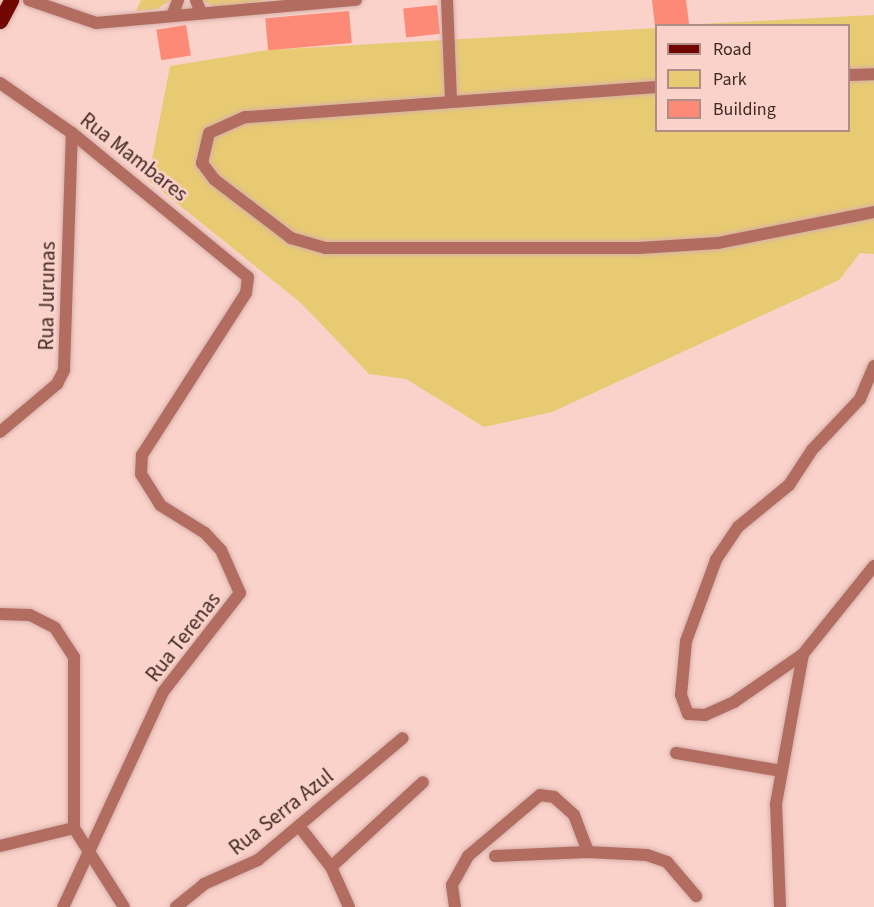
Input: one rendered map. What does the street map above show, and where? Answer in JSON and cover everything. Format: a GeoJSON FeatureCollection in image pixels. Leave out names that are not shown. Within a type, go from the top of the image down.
{"type":"FeatureCollection","features":[{"type":"Feature","properties":{"kind":"main road"},"geometry":{"type":"LineString","coordinates":[[0,21],[11,0]]}},
{"type":"Feature","properties":{"kind":"street"},"geometry":{"type":"LineString","coordinates":[[29,0],[96,23],[356,0]]}},
{"type":"Feature","properties":{"kind":"street"},"geometry":{"type":"LineString","coordinates":[[172,16],[178,0]]}},
{"type":"Feature","properties":{"kind":"street"},"geometry":{"type":"LineString","coordinates":[[196,0],[201,13]]}},
{"type":"Feature","properties":{"kind":"street"},"geometry":{"type":"LineString","coordinates":[[447,0],[451,100]]}},
{"type":"Feature","properties":{"kind":"street"},"geometry":{"type":"LineString","coordinates":[[850,75],[874,74]]}},
{"type":"Feature","properties":{"kind":"street","name":"Rua Mambares"},"geometry":{"type":"LineString","coordinates":[[0,83],[72,133],[241,266]]}},
{"type":"Feature","properties":{"kind":"street"},"geometry":{"type":"LineString","coordinates":[[655,87],[451,100],[245,117],[209,133],[202,163],[215,180],[291,238],[326,248],[639,248],[718,243],[874,212]]}},
{"type":"Feature","properties":{"kind":"street","name":"Rua Jurunas"},"geometry":{"type":"LineString","coordinates":[[0,432],[57,384],[64,370],[72,133]]}},
{"type":"Feature","properties":{"kind":"street","name":"Rua Terenas"},"geometry":{"type":"LineString","coordinates":[[63,907],[90,855],[163,692],[240,593],[221,550],[205,533],[160,505],[141,474],[142,455],[246,293],[248,277],[241,266]]}},
{"type":"Feature","properties":{"kind":"street"},"geometry":{"type":"LineString","coordinates":[[874,366],[860,399],[812,450],[789,485],[738,527],[716,560],[686,641],[681,695],[688,714],[705,715],[734,702],[803,654],[874,566]]}},
{"type":"Feature","properties":{"kind":"street"},"geometry":{"type":"LineString","coordinates":[[0,614],[30,615],[55,628],[74,657],[74,828],[124,907]]}},
{"type":"Feature","properties":{"kind":"street"},"geometry":{"type":"LineString","coordinates":[[780,907],[775,834],[781,771],[803,654]]}},
{"type":"Feature","properties":{"kind":"street","name":"Rua Serra Azul"},"geometry":{"type":"LineString","coordinates":[[176,907],[204,884],[258,860],[403,738]]}},
{"type":"Feature","properties":{"kind":"street"},"geometry":{"type":"LineString","coordinates":[[676,753],[781,771]]}},
{"type":"Feature","properties":{"kind":"street"},"geometry":{"type":"LineString","coordinates":[[331,867],[423,782]]}},
{"type":"Feature","properties":{"kind":"street"},"geometry":{"type":"LineString","coordinates":[[455,907],[452,885],[468,856],[540,795],[554,797],[574,815],[588,852]]}},
{"type":"Feature","properties":{"kind":"street"},"geometry":{"type":"LineString","coordinates":[[299,826],[331,867],[349,907]]}},
{"type":"Feature","properties":{"kind":"street"},"geometry":{"type":"LineString","coordinates":[[0,846],[74,828]]}},
{"type":"Feature","properties":{"kind":"street"},"geometry":{"type":"LineString","coordinates":[[495,856],[588,852],[647,855],[668,862],[696,896]]}},
{"type":"Feature","properties":{"kind":"green space"},"geometry":{"type":"Polygon","coordinates":[[[141,0],[171,0],[157,9],[136,11],[141,0]]]}},
{"type":"Feature","properties":{"kind":"green space"},"geometry":{"type":"Polygon","coordinates":[[[203,0],[265,0],[220,9],[203,1],[203,0]]]}},
{"type":"Feature","properties":{"kind":"green space"},"geometry":{"type":"Polygon","coordinates":[[[874,15],[874,254],[860,253],[839,280],[552,412],[484,427],[406,379],[369,374],[301,303],[148,180],[170,66],[268,50],[655,28],[655,132],[850,132],[850,24],[698,24],[874,15]]]}},
{"type":"Feature","properties":{"kind":"building"},"geometry":{"type":"Polygon","coordinates":[[[652,0],[686,0],[689,24],[655,24],[655,26],[652,0]]]}},
{"type":"Feature","properties":{"kind":"building"},"geometry":{"type":"Polygon","coordinates":[[[437,5],[440,34],[406,37],[403,9],[437,5]]]}},
{"type":"Feature","properties":{"kind":"building"},"geometry":{"type":"Polygon","coordinates":[[[349,11],[352,43],[268,50],[265,18],[349,11]]]}},
{"type":"Feature","properties":{"kind":"building"},"geometry":{"type":"Polygon","coordinates":[[[186,25],[191,56],[161,60],[156,30],[186,25]]]}}]}
